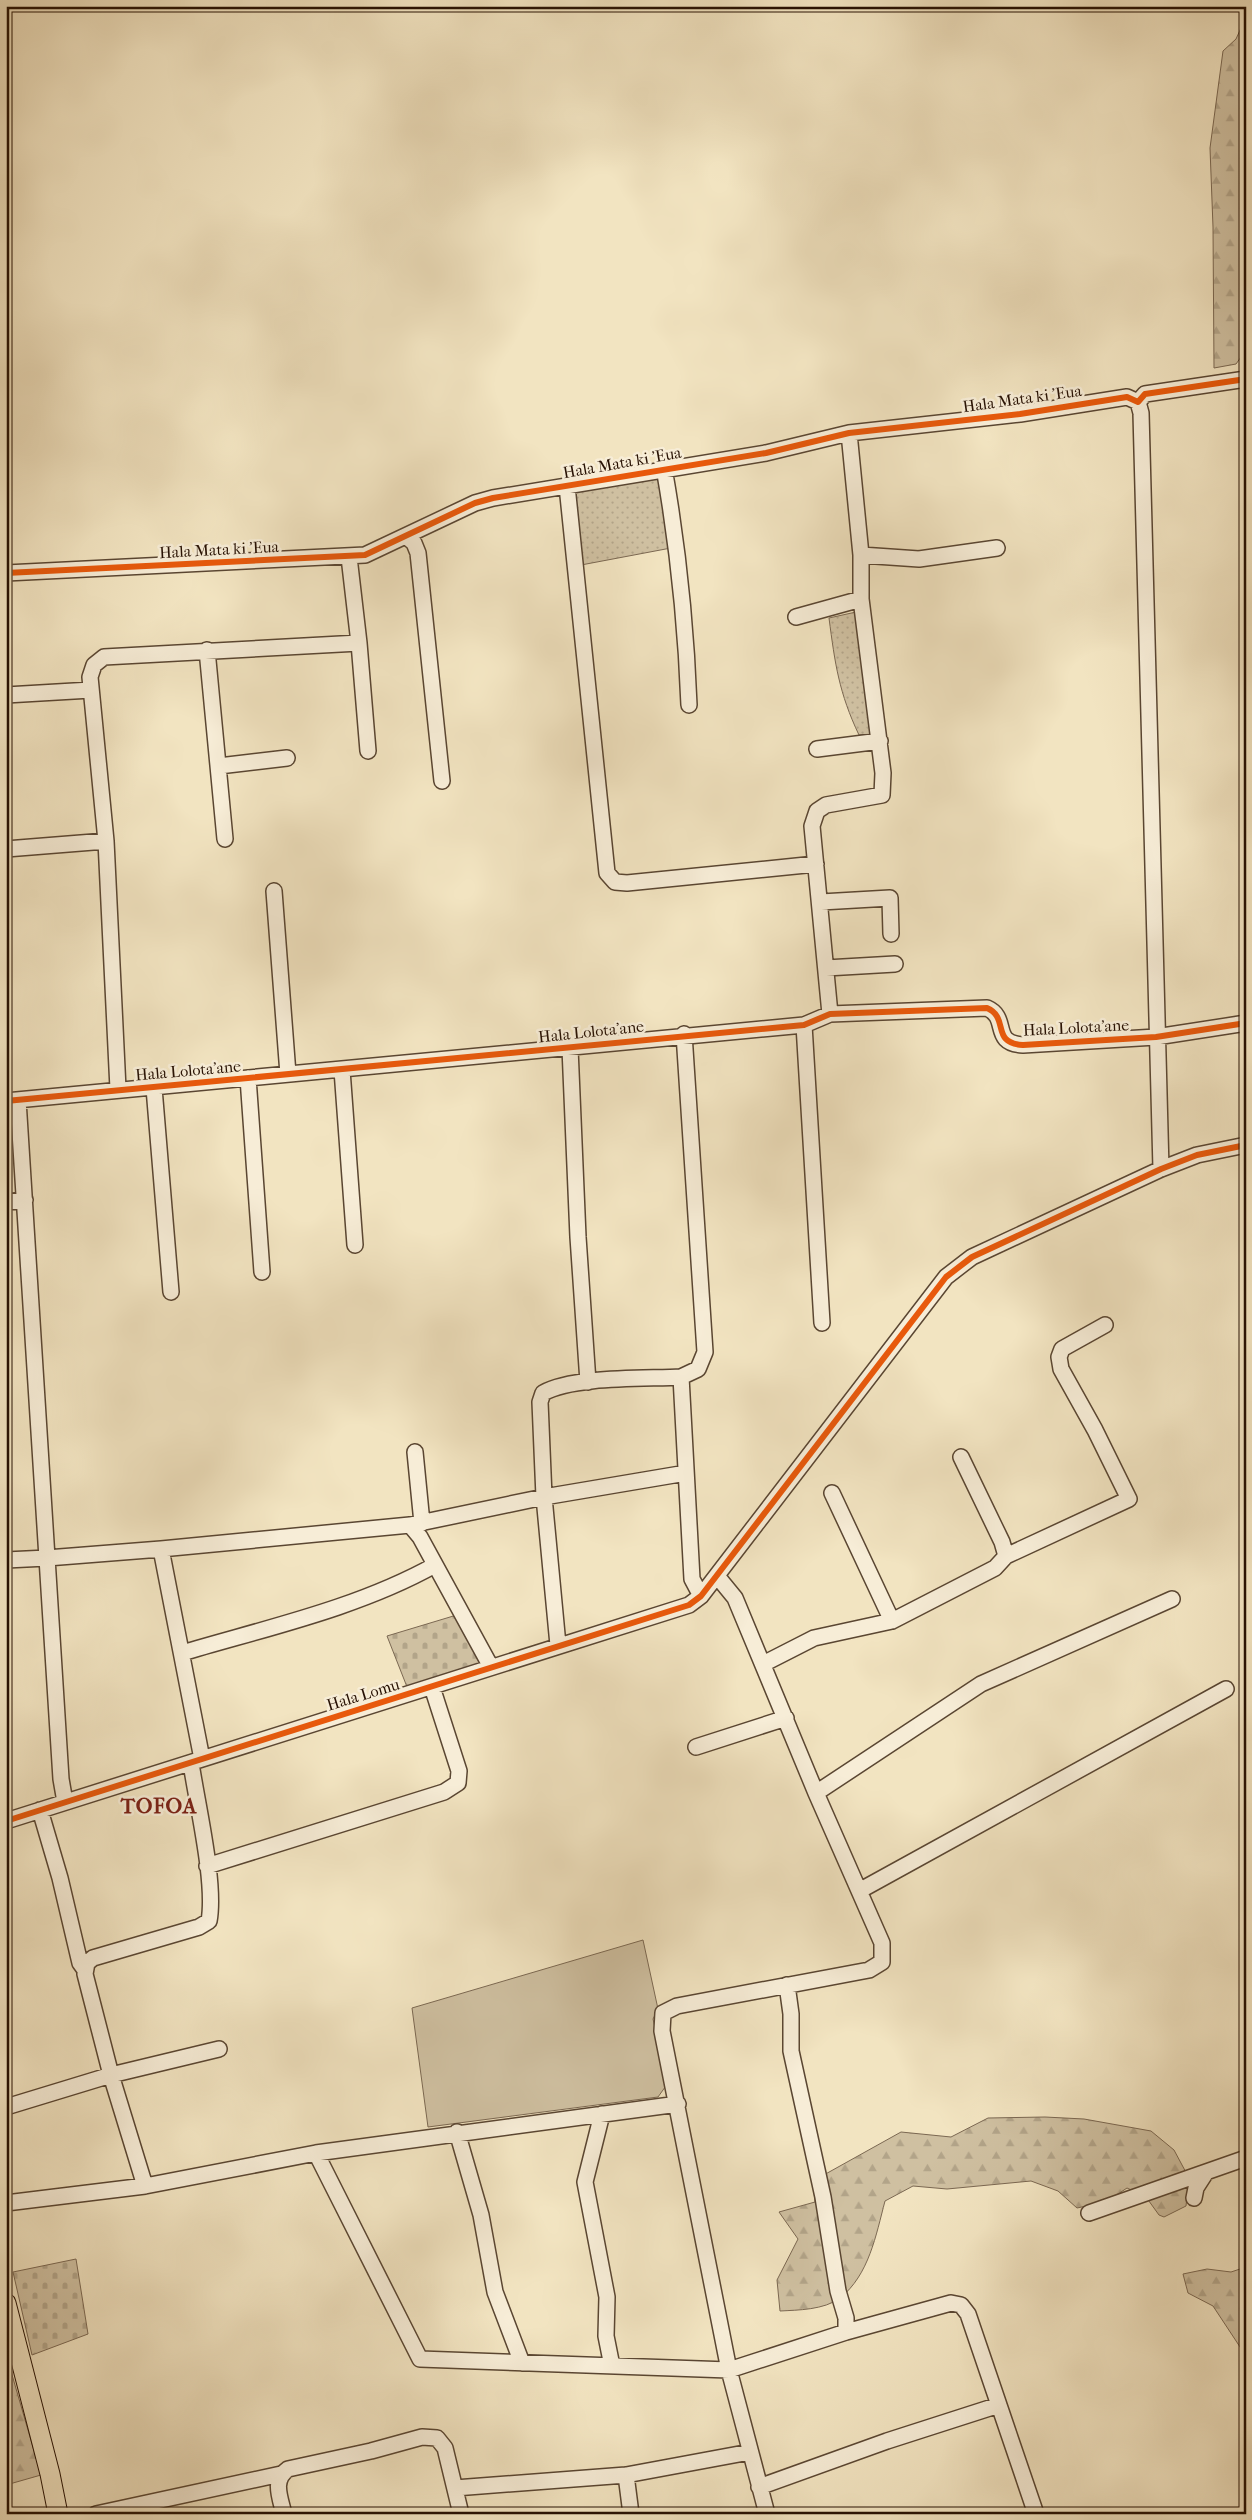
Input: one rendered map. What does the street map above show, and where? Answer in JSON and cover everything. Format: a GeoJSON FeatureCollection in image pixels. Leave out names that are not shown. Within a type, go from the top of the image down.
{"type":"FeatureCollection","features":[{"type":"Feature","properties":{"kind":"main road"},"geometry":{"type":"LineString","coordinates":[[6,2303],[11,2341],[50,2474],[58,2514]]}},
{"type":"Feature","properties":{"kind":"street"},"geometry":{"type":"LineString","coordinates":[[1160,1169],[1141,413],[1138,402],[1145,394],[1246,379]]}},
{"type":"Feature","properties":{"kind":"street","name":"Hala Mata ki 'Eua"},"geometry":{"type":"LineString","coordinates":[[6,573],[365,555],[407,537],[475,503],[493,498],[664,468],[766,453],[849,433],[1020,414],[1127,397],[1138,402]]}},
{"type":"Feature","properties":{"kind":"street"},"geometry":{"type":"LineString","coordinates":[[830,1014],[821,902],[812,826],[817,811],[826,805],[882,795],[880,741],[861,599],[861,556],[849,433]]}},
{"type":"Feature","properties":{"kind":"street"},"geometry":{"type":"LineString","coordinates":[[664,468],[674,523],[676,556],[683,602],[689,705]]}},
{"type":"Feature","properties":{"kind":"street"},"geometry":{"type":"LineString","coordinates":[[567,486],[607,874],[615,882],[627,883],[816,864]]}},
{"type":"Feature","properties":{"kind":"street"},"geometry":{"type":"LineString","coordinates":[[407,537],[414,543],[418,553],[442,781]]}},
{"type":"Feature","properties":{"kind":"street"},"geometry":{"type":"LineString","coordinates":[[861,556],[919,559],[997,548]]}},
{"type":"Feature","properties":{"kind":"street"},"geometry":{"type":"LineString","coordinates":[[349,557],[368,751]]}},
{"type":"Feature","properties":{"kind":"street"},"geometry":{"type":"LineString","coordinates":[[796,617],[861,599]]}},
{"type":"Feature","properties":{"kind":"street"},"geometry":{"type":"LineString","coordinates":[[118,1090],[106,841],[90,676],[94,665],[104,657],[207,650],[359,644]]}},
{"type":"Feature","properties":{"kind":"street"},"geometry":{"type":"LineString","coordinates":[[207,650],[225,839]]}},
{"type":"Feature","properties":{"kind":"street"},"geometry":{"type":"LineString","coordinates":[[6,695],[91,690]]}},
{"type":"Feature","properties":{"kind":"street"},"geometry":{"type":"LineString","coordinates":[[816,749],[880,741]]}},
{"type":"Feature","properties":{"kind":"street"},"geometry":{"type":"LineString","coordinates":[[219,766],[287,758]]}},
{"type":"Feature","properties":{"kind":"street"},"geometry":{"type":"LineString","coordinates":[[6,849],[106,841]]}},
{"type":"Feature","properties":{"kind":"street"},"geometry":{"type":"LineString","coordinates":[[274,891],[288,1074]]}},
{"type":"Feature","properties":{"kind":"street"},"geometry":{"type":"LineString","coordinates":[[821,902],[890,898],[891,934]]}},
{"type":"Feature","properties":{"kind":"street"},"geometry":{"type":"LineString","coordinates":[[826,968],[895,964]]}},
{"type":"Feature","properties":{"kind":"street","name":"Hala Lolota'ane"},"geometry":{"type":"LineString","coordinates":[[12,1100],[570,1048],[684,1034],[804,1025],[830,1014],[987,1008],[994,1011],[999,1020],[1002,1036],[1011,1044],[1156,1037],[1246,1024]]}},
{"type":"Feature","properties":{"kind":"street"},"geometry":{"type":"LineString","coordinates":[[804,1025],[822,1323]]}},
{"type":"Feature","properties":{"kind":"street"},"geometry":{"type":"LineString","coordinates":[[558,1646],[544,1497],[540,1402],[543,1393],[552,1388],[588,1382],[681,1377],[698,1369],[705,1352],[684,1034]]}},
{"type":"Feature","properties":{"kind":"street"},"geometry":{"type":"LineString","coordinates":[[570,1048],[578,1237],[588,1382]]}},
{"type":"Feature","properties":{"kind":"street"},"geometry":{"type":"LineString","coordinates":[[342,1070],[355,1245]]}},
{"type":"Feature","properties":{"kind":"street"},"geometry":{"type":"LineString","coordinates":[[248,1078],[262,1272]]}},
{"type":"Feature","properties":{"kind":"street"},"geometry":{"type":"LineString","coordinates":[[154,1088],[171,1292]]}},
{"type":"Feature","properties":{"kind":"street"},"geometry":{"type":"LineString","coordinates":[[12,1100],[25,1200],[61,1780],[65,1802]]}},
{"type":"Feature","properties":{"kind":"street","name":"Hala Lomu"},"geometry":{"type":"LineString","coordinates":[[6,1821],[689,1605],[701,1596],[717,1576],[946,1277],[972,1257],[1160,1169],[1197,1155],[1246,1145]]}},
{"type":"Feature","properties":{"kind":"street"},"geometry":{"type":"LineString","coordinates":[[6,1202],[25,1200]]}},
{"type":"Feature","properties":{"kind":"street"},"geometry":{"type":"LineString","coordinates":[[763,1664],[814,1638],[892,1621],[995,1568],[1006,1556],[1129,1498],[1095,1430],[1061,1369],[1059,1357],[1062,1349],[1105,1325]]}},
{"type":"Feature","properties":{"kind":"street"},"geometry":{"type":"LineString","coordinates":[[681,1377],[692,1579],[701,1596]]}},
{"type":"Feature","properties":{"kind":"street"},"geometry":{"type":"LineString","coordinates":[[415,1452],[416,1524],[420,1537],[491,1667]]}},
{"type":"Feature","properties":{"kind":"street"},"geometry":{"type":"LineString","coordinates":[[960,1457],[1002,1542],[1006,1556]]}},
{"type":"Feature","properties":{"kind":"street"},"geometry":{"type":"LineString","coordinates":[[6,1560],[161,1550],[416,1524],[544,1497],[686,1473]]}},
{"type":"Feature","properties":{"kind":"street"},"geometry":{"type":"LineString","coordinates":[[832,1493],[892,1621]]}},
{"type":"Feature","properties":{"kind":"street"},"geometry":{"type":"LineString","coordinates":[[85,1970],[87,1963],[93,1958],[199,1927],[208,1921],[211,1908],[196,1761],[182,1653],[161,1550]]}},
{"type":"Feature","properties":{"kind":"street"},"geometry":{"type":"LineString","coordinates":[[182,1653],[368,1596],[405,1582],[435,1565]]}},
{"type":"Feature","properties":{"kind":"street"},"geometry":{"type":"LineString","coordinates":[[717,1576],[735,1598],[816,1792],[882,1943],[882,1962],[869,1970],[677,2006],[663,2014],[662,2031],[678,2104],[729,2370],[767,2514]]}},
{"type":"Feature","properties":{"kind":"street"},"geometry":{"type":"LineString","coordinates":[[816,1792],[981,1684],[1172,1598]]}},
{"type":"Feature","properties":{"kind":"street"},"geometry":{"type":"LineString","coordinates":[[207,1866],[444,1792],[458,1783],[458,1771],[432,1687]]}},
{"type":"Feature","properties":{"kind":"street"},"geometry":{"type":"LineString","coordinates":[[859,1891],[1226,1689]]}},
{"type":"Feature","properties":{"kind":"street"},"geometry":{"type":"LineString","coordinates":[[696,1747],[786,1718]]}},
{"type":"Feature","properties":{"kind":"street"},"geometry":{"type":"LineString","coordinates":[[40,1810],[60,1878],[80,1963],[85,1970],[111,2075],[145,2186]]}},
{"type":"Feature","properties":{"kind":"street"},"geometry":{"type":"LineString","coordinates":[[787,1985],[791,2014],[791,2051],[823,2198],[838,2291],[846,2318],[846,2332]]}},
{"type":"Feature","properties":{"kind":"street"},"geometry":{"type":"LineString","coordinates":[[6,2107],[111,2075],[219,2049]]}},
{"type":"Feature","properties":{"kind":"street"},"geometry":{"type":"LineString","coordinates":[[6,2203],[145,2186],[316,2153],[457,2132],[678,2104]]}},
{"type":"Feature","properties":{"kind":"street"},"geometry":{"type":"LineString","coordinates":[[602,2114],[586,2182],[607,2298],[606,2336],[612,2366]]}},
{"type":"Feature","properties":{"kind":"street"},"geometry":{"type":"LineString","coordinates":[[457,2132],[481,2215],[495,2292],[522,2363]]}},
{"type":"Feature","properties":{"kind":"street"},"geometry":{"type":"LineString","coordinates":[[316,2153],[420,2359],[729,2370],[846,2332],[952,2303],[961,2305],[968,2314],[1036,2514]]}},
{"type":"Feature","properties":{"kind":"street"},"geometry":{"type":"LineString","coordinates":[[1088,2213],[1205,2174],[1246,2158]]}},
{"type":"Feature","properties":{"kind":"street"},"geometry":{"type":"LineString","coordinates":[[1194,2198],[1196,2188],[1205,2174]]}},
{"type":"Feature","properties":{"kind":"street"},"geometry":{"type":"LineString","coordinates":[[759,2487],[886,2441],[999,2405]]}},
{"type":"Feature","properties":{"kind":"street"},"geometry":{"type":"LineString","coordinates":[[96,2514],[281,2474],[288,2469],[371,2451],[422,2437],[436,2438],[445,2448],[461,2514]]}},
{"type":"Feature","properties":{"kind":"street"},"geometry":{"type":"LineString","coordinates":[[455,2488],[626,2475],[750,2452]]}},
{"type":"Feature","properties":{"kind":"street"},"geometry":{"type":"LineString","coordinates":[[281,2474],[278,2483],[278,2493],[284,2514]]}},
{"type":"Feature","properties":{"kind":"street"},"geometry":{"type":"LineString","coordinates":[[626,2475],[631,2514]]}},
{"type":"Feature","properties":{"kind":"green space"},"geometry":{"type":"Polygon","coordinates":[[[1246,17],[1246,321],[1241,357],[1236,364],[1214,368],[1213,227],[1210,148],[1223,51],[1236,39],[1246,17]]]}},
{"type":"Feature","properties":{"kind":"green space"},"geometry":{"type":"Polygon","coordinates":[[[656,476],[661,480],[671,548],[581,565],[573,497],[577,491],[656,476]]]}},
{"type":"Feature","properties":{"kind":"green space"},"geometry":{"type":"Polygon","coordinates":[[[856,612],[873,734],[859,735],[852,720],[842,692],[831,635],[829,618],[856,612]]]}},
{"type":"Feature","properties":{"kind":"green space"},"geometry":{"type":"Polygon","coordinates":[[[460,1614],[486,1664],[409,1692],[387,1636],[460,1614]]]}},
{"type":"Feature","properties":{"kind":"green space"},"geometry":{"type":"Polygon","coordinates":[[[643,1940],[658,2009],[653,2019],[668,2083],[658,2097],[428,2127],[412,2008],[643,1940]]]}},
{"type":"Feature","properties":{"kind":"green space"},"geometry":{"type":"Polygon","coordinates":[[[1045,2117],[1084,2119],[1151,2131],[1174,2150],[1189,2178],[1186,2206],[1164,2217],[1159,2215],[1146,2197],[1127,2188],[1106,2202],[1077,2208],[1058,2191],[1031,2181],[947,2189],[913,2186],[885,2201],[870,2254],[865,2266],[850,2289],[834,2302],[826,2305],[803,2310],[780,2311],[777,2280],[798,2239],[779,2212],[815,2202],[813,2181],[901,2132],[951,2137],[988,2118],[1045,2117]]]}},
{"type":"Feature","properties":{"kind":"green space"},"geometry":{"type":"Polygon","coordinates":[[[76,2259],[88,2334],[32,2355],[13,2272],[76,2259]]]}},
{"type":"Feature","properties":{"kind":"green space"},"geometry":{"type":"Polygon","coordinates":[[[1246,2267],[1246,2361],[1244,2353],[1213,2306],[1188,2293],[1183,2274],[1207,2269],[1231,2272],[1246,2267]]]}},
{"type":"Feature","properties":{"kind":"green space"},"geometry":{"type":"Polygon","coordinates":[[[6,2354],[41,2475],[6,2485],[6,2354]]]}},
{"type":"Feature","properties":{"kind":"cycle path"},"geometry":{"type":"LineString","coordinates":[[6,573],[365,555],[475,503],[493,498],[766,453],[849,433],[1020,414],[1127,397],[1138,402],[1145,394],[1246,379]]}},
{"type":"Feature","properties":{"kind":"cycle path"},"geometry":{"type":"LineString","coordinates":[[6,1101],[804,1025],[830,1014],[987,1008],[994,1012],[998,1018],[1003,1035],[1007,1040],[1023,1045],[1156,1037],[1246,1023]]}},
{"type":"Feature","properties":{"kind":"cycle path"},"geometry":{"type":"LineString","coordinates":[[6,1821],[689,1605],[701,1596],[946,1277],[972,1257],[1161,1169],[1197,1155],[1246,1145]]}},
{"type":"Feature","properties":{"kind":"district","name":"TOFOA"},"geometry":{"type":"Point","coordinates":[159,1806]}}]}
